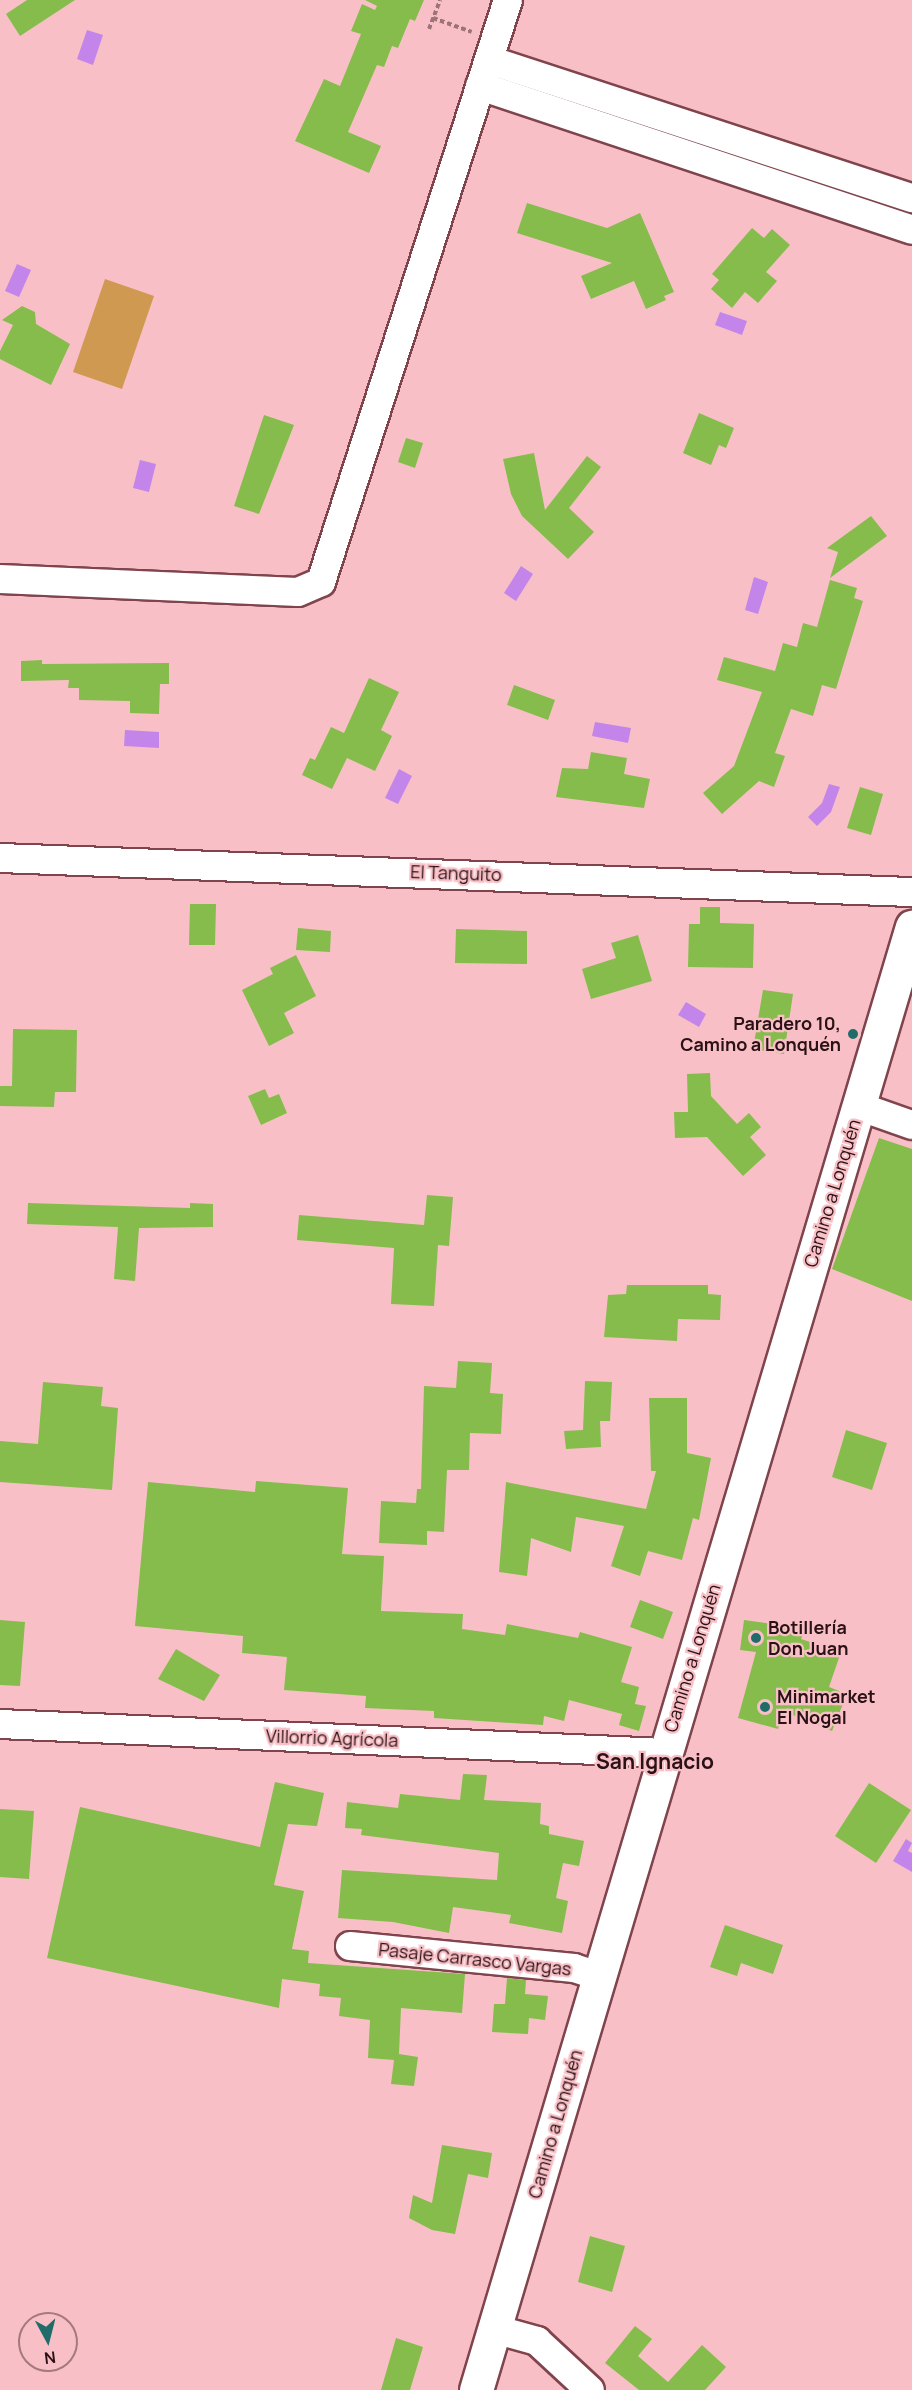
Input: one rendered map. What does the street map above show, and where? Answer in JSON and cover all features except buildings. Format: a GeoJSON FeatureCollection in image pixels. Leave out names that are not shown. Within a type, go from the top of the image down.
{"type":"FeatureCollection","features":[{"type":"Feature","properties":{"kind":"main road","name":"Camino a Lonquén"},"geometry":{"type":"LineString","coordinates":[[476,2390],[912,927]]}},
{"type":"Feature","properties":{"kind":"street"},"geometry":{"type":"LineString","coordinates":[[0,579],[298,592],[321,582],[508,0]]}},
{"type":"Feature","properties":{"kind":"street"},"geometry":{"type":"LineString","coordinates":[[492,50],[912,198]]}},
{"type":"Feature","properties":{"kind":"street"},"geometry":{"type":"LineString","coordinates":[[480,86],[912,230]]}},
{"type":"Feature","properties":{"kind":"street","name":"El Tanguito"},"geometry":{"type":"LineString","coordinates":[[0,858],[912,892]]}},
{"type":"Feature","properties":{"kind":"street"},"geometry":{"type":"LineString","coordinates":[[858,1106],[912,1125]]}},
{"type":"Feature","properties":{"kind":"street","name":"Villorrio Agrícola"},"geometry":{"type":"LineString","coordinates":[[0,1724],[664,1753]]}},
{"type":"Feature","properties":{"kind":"street","name":"Pasaje Carrasco Vargas"},"geometry":{"type":"LineString","coordinates":[[350,1946],[574,1968],[598,1976]]}},
{"type":"Feature","properties":{"kind":"street"},"geometry":{"type":"LineString","coordinates":[[494,2329],[537,2342],[590,2390]]}},
{"type":"Feature","properties":{"kind":"path"},"geometry":{"type":"LineString","coordinates":[[429,29],[440,0]]}},
{"type":"Feature","properties":{"kind":"path"},"geometry":{"type":"LineString","coordinates":[[433,18],[492,50]]}},
{"type":"Feature","properties":{"kind":"shaded area"},"geometry":{"type":"Polygon","coordinates":[[[87,30],[103,35],[93,65],[77,59],[87,30]]]}},
{"type":"Feature","properties":{"kind":"shaded area"},"geometry":{"type":"Polygon","coordinates":[[[17,264],[31,270],[19,297],[5,291],[17,264]]]}},
{"type":"Feature","properties":{"kind":"shaded area"},"geometry":{"type":"Polygon","coordinates":[[[105,279],[154,296],[122,389],[73,372],[105,279]]]}},
{"type":"Feature","properties":{"kind":"shaded area"},"geometry":{"type":"Polygon","coordinates":[[[720,312],[747,321],[742,335],[715,325],[720,312]]]}},
{"type":"Feature","properties":{"kind":"shaded area"},"geometry":{"type":"Polygon","coordinates":[[[140,460],[156,464],[149,492],[133,488],[140,460]]]}},
{"type":"Feature","properties":{"kind":"shaded area"},"geometry":{"type":"Polygon","coordinates":[[[521,566],[533,574],[516,601],[504,593],[521,566]]]}},
{"type":"Feature","properties":{"kind":"shaded area"},"geometry":{"type":"Polygon","coordinates":[[[754,577],[768,582],[758,614],[745,610],[754,577]]]}},
{"type":"Feature","properties":{"kind":"shaded area"},"geometry":{"type":"Polygon","coordinates":[[[595,722],[631,728],[628,743],[592,736],[595,722]]]}},
{"type":"Feature","properties":{"kind":"shaded area"},"geometry":{"type":"Polygon","coordinates":[[[125,730],[159,732],[159,748],[124,746],[125,730]]]}},
{"type":"Feature","properties":{"kind":"shaded area"},"geometry":{"type":"Polygon","coordinates":[[[399,769],[412,776],[398,804],[385,798],[399,769]]]}},
{"type":"Feature","properties":{"kind":"shaded area"},"geometry":{"type":"Polygon","coordinates":[[[829,784],[840,787],[831,812],[817,826],[808,817],[822,803],[829,784]]]}},
{"type":"Feature","properties":{"kind":"shaded area"},"geometry":{"type":"Polygon","coordinates":[[[686,1002],[706,1014],[699,1027],[678,1015],[686,1002]]]}},
{"type":"Feature","properties":{"kind":"shaded area"},"geometry":{"type":"Polygon","coordinates":[[[906,1839],[912,1843],[908,1851],[912,1853],[912,1872],[893,1861],[906,1839]]]}},
{"type":"Feature","properties":{"kind":"place","name":"Paradero 10, Camino a Lonquén"},"geometry":{"type":"Point","coordinates":[853,1034]}},
{"type":"Feature","properties":{"kind":"place","name":"Botillería Don Juan"},"geometry":{"type":"Point","coordinates":[756,1638]}},
{"type":"Feature","properties":{"kind":"place","name":"Minimarket El Nogal"},"geometry":{"type":"Point","coordinates":[765,1707]}},
{"type":"Feature","properties":{"kind":"district","name":"San Ignacio"},"geometry":{"type":"Point","coordinates":[655,1761]}}]}
